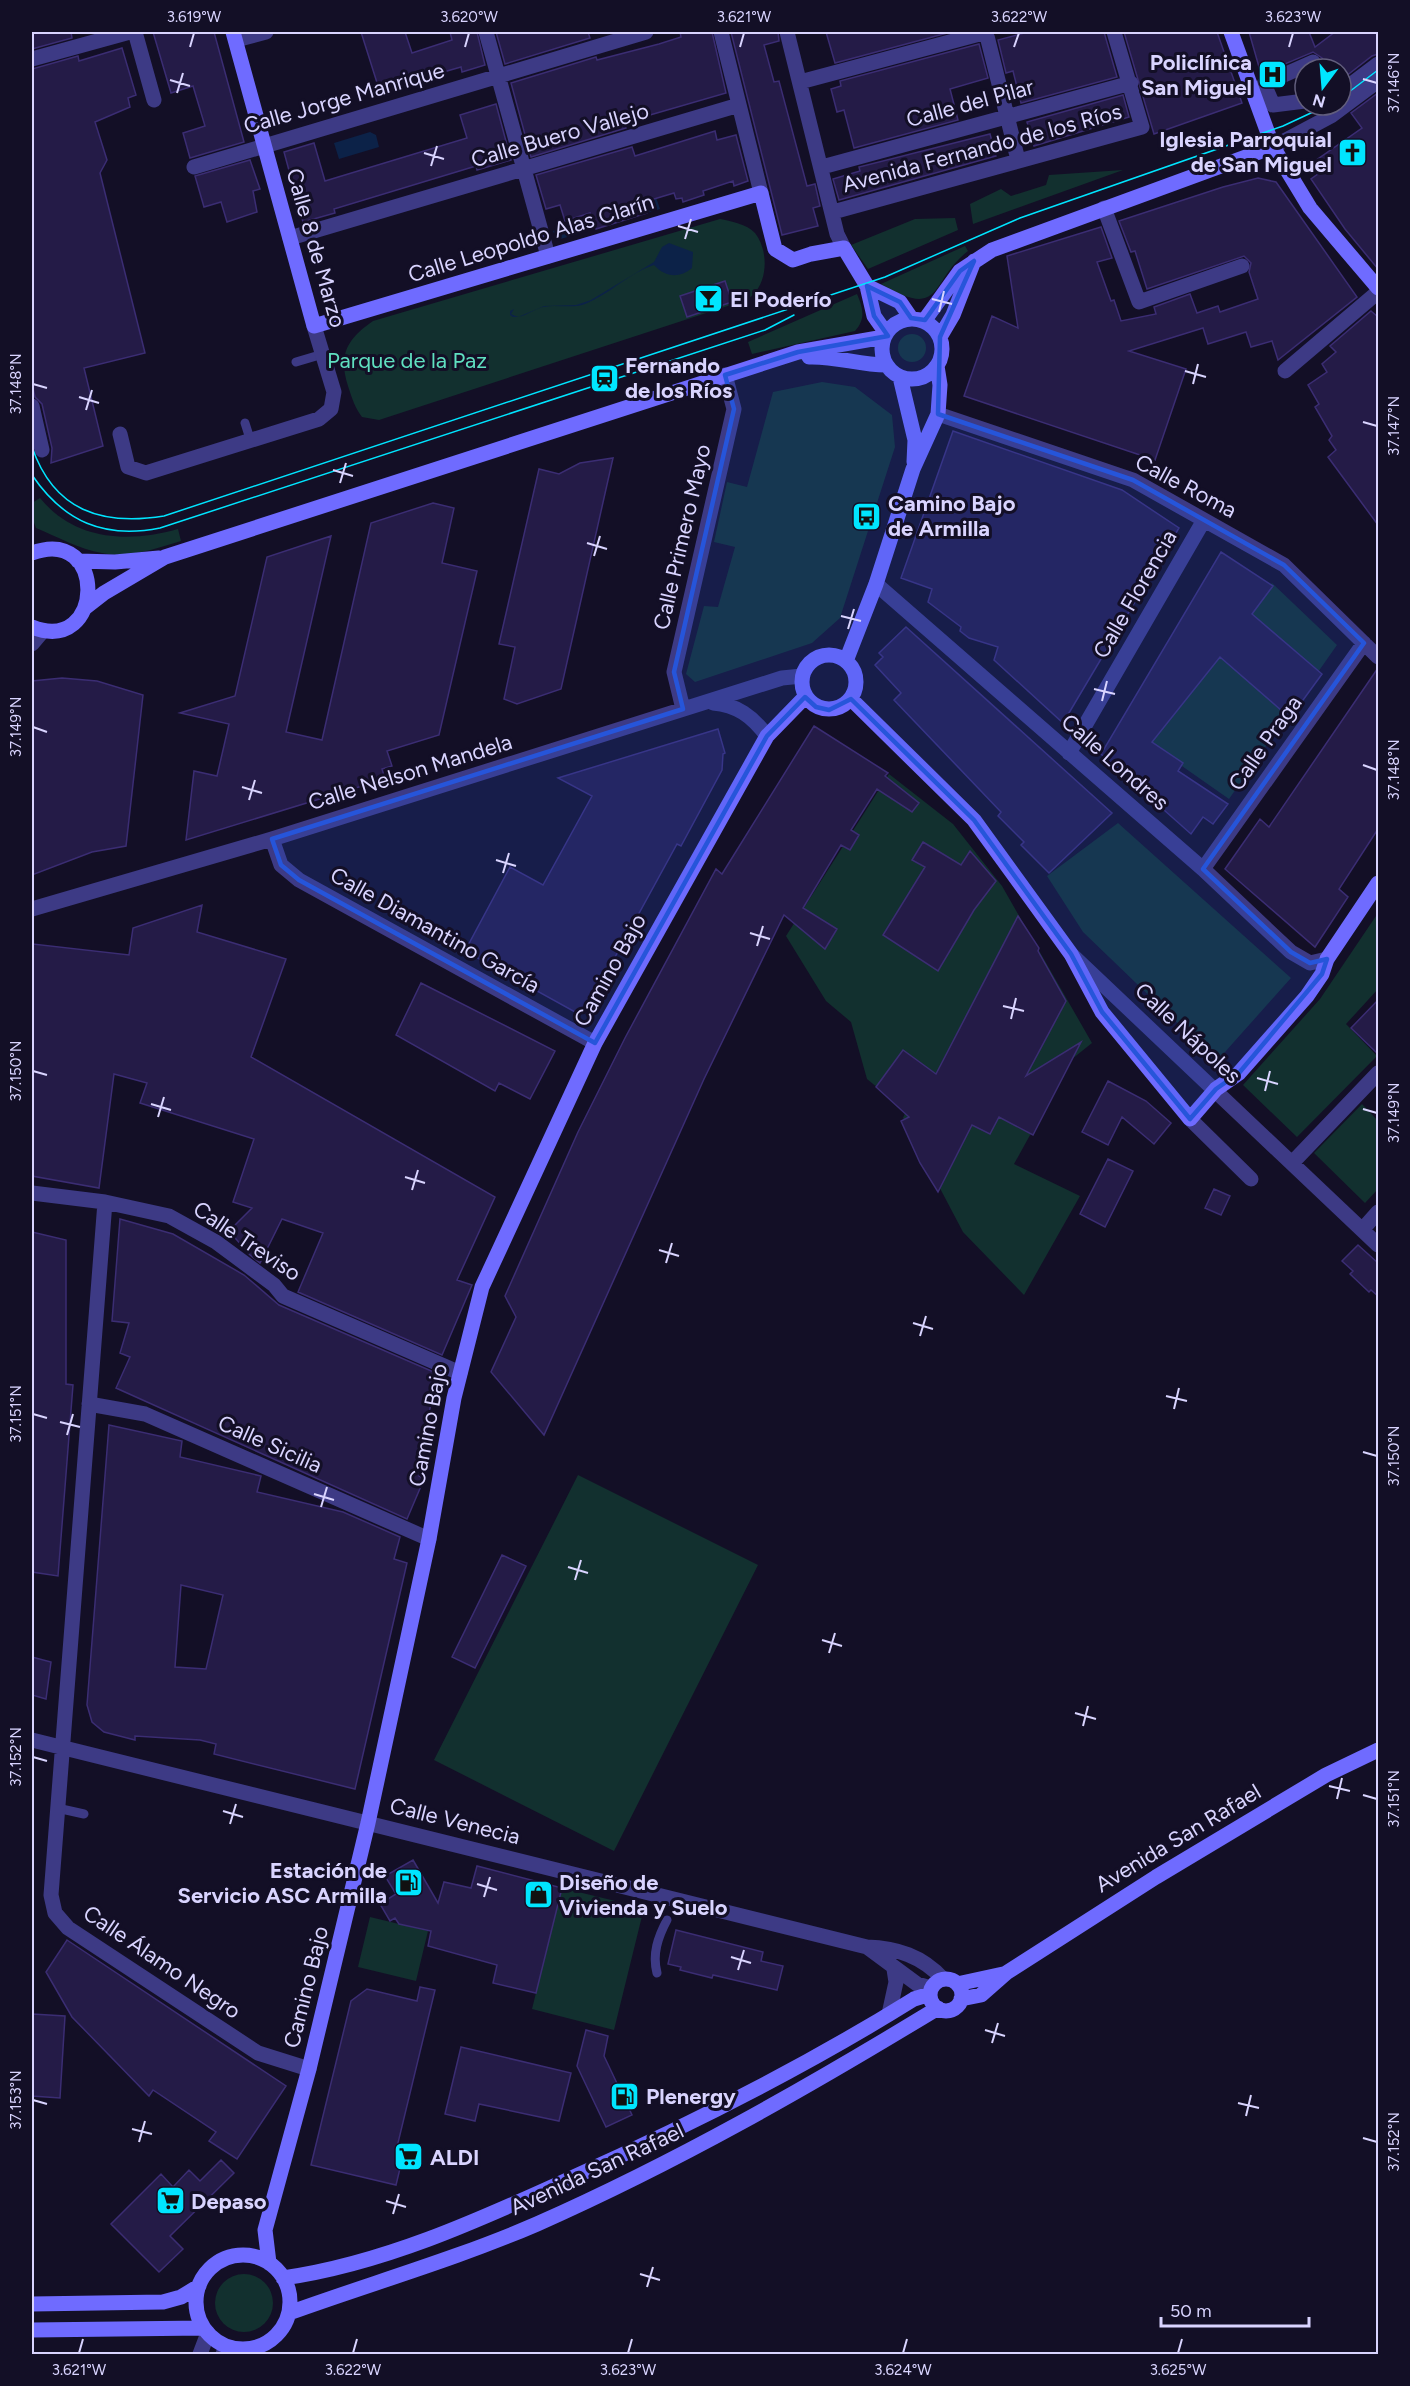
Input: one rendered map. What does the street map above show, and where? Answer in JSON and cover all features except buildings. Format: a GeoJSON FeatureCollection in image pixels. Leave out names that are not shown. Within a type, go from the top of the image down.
{"type":"FeatureCollection","features":[{"type":"Feature","properties":{"kind":"main road"},"geometry":{"type":"LineString","coordinates":[[1231,32],[1274,147],[1310,208],[1378,288]]}},
{"type":"Feature","properties":{"kind":"main road","name":"Calle 8 de Marzo"},"geometry":{"type":"LineString","coordinates":[[235,36],[314,326]]}},
{"type":"Feature","properties":{"kind":"main road"},"geometry":{"type":"LineString","coordinates":[[913,469],[915,440],[900,377],[886,365],[881,351],[885,335],[897,322],[917,320],[960,271],[1006,243],[1274,147]]}},
{"type":"Feature","properties":{"kind":"main road"},"geometry":{"type":"LineString","coordinates":[[761,193],[775,249],[793,260],[844,248],[867,286],[874,316],[885,335]]}},
{"type":"Feature","properties":{"kind":"main road","name":"Calle Leopoldo Alas Clarín"},"geometry":{"type":"LineString","coordinates":[[314,326],[761,193]]}},
{"type":"Feature","properties":{"kind":"main road"},"geometry":{"type":"LineString","coordinates":[[940,337],[957,305],[974,261]]}},
{"type":"Feature","properties":{"kind":"main road"},"geometry":{"type":"LineString","coordinates":[[846,661],[876,584],[913,469],[938,414],[940,386],[937,366],[942,350],[940,337],[933,327],[917,320],[900,302],[867,286]]}},
{"type":"Feature","properties":{"kind":"main road"},"geometry":{"type":"LineString","coordinates":[[78,561],[115,562],[165,557],[773,360],[831,345],[885,335]]}},
{"type":"Feature","properties":{"kind":"main road"},"geometry":{"type":"LineString","coordinates":[[773,360],[831,356],[867,365],[886,365]]}},
{"type":"Feature","properties":{"kind":"main road"},"geometry":{"type":"LineString","coordinates":[[900,377],[921,378],[937,366]]}},
{"type":"Feature","properties":{"kind":"main road"},"geometry":{"type":"LineString","coordinates":[[32,553],[54,549],[67,553],[78,561],[89,583],[86,607]]}},
{"type":"Feature","properties":{"kind":"main road"},"geometry":{"type":"LineString","coordinates":[[37,629],[56,630],[69,626],[79,618],[86,607],[104,593],[165,557]]}},
{"type":"Feature","properties":{"kind":"main road"},"geometry":{"type":"LineString","coordinates":[[829,655],[846,661],[855,673],[857,682],[851,699],[839,708],[829,710],[816,707],[805,697],[802,676],[809,663],[819,656],[829,655]]}},
{"type":"Feature","properties":{"kind":"main road","name":"Camino Bajo"},"geometry":{"type":"LineString","coordinates":[[269,2263],[265,2230],[309,2068],[368,1823],[429,1539],[460,1373],[482,1287],[595,1042],[767,736],[805,697]]}},
{"type":"Feature","properties":{"kind":"main road","name":"Calle Nápoles"},"geometry":{"type":"LineString","coordinates":[[851,699],[974,820],[1071,954],[1102,1012],[1190,1119]]}},
{"type":"Feature","properties":{"kind":"main road"},"geometry":{"type":"LineString","coordinates":[[1190,1119],[1216,1089],[1239,1073],[1307,996],[1322,974],[1327,959],[1378,883]]}},
{"type":"Feature","properties":{"kind":"main road","name":"Avenida San Rafael"},"geometry":{"type":"LineString","coordinates":[[283,2278],[312,2274],[389,2253],[528,2198],[702,2116],[822,2053],[914,1999],[944,1989],[981,1995],[1006,1973],[1252,1819],[1326,1775],[1378,1750]]}},
{"type":"Feature","properties":{"kind":"main road"},"geometry":{"type":"LineString","coordinates":[[938,2008],[932,2002],[944,1989]]}},
{"type":"Feature","properties":{"kind":"main road","name":"Avenida San Rafael"},"geometry":{"type":"LineString","coordinates":[[289,2313],[436,2265],[607,2192],[690,2152],[938,2008],[945,2011],[953,2009],[944,1989]]}},
{"type":"Feature","properties":{"kind":"main road","name":"Camino Bajo"},"geometry":{"type":"LineString","coordinates":[[243,2255],[265,2230]]}},
{"type":"Feature","properties":{"kind":"main road"},"geometry":{"type":"LineString","coordinates":[[243,2255],[269,2263],[283,2278],[290,2294],[289,2313],[281,2330],[272,2340],[247,2349],[228,2351],[206,2331],[196,2301],[199,2286],[206,2273],[217,2263],[243,2255]]}},
{"type":"Feature","properties":{"kind":"main road"},"geometry":{"type":"LineString","coordinates":[[32,2304],[163,2302],[181,2296],[199,2286]]}},
{"type":"Feature","properties":{"kind":"main road"},"geometry":{"type":"LineString","coordinates":[[32,2330],[206,2331]]}},
{"type":"Feature","properties":{"kind":"street"},"geometry":{"type":"LineString","coordinates":[[32,59],[130,32]]}},
{"type":"Feature","properties":{"kind":"street"},"geometry":{"type":"LineString","coordinates":[[135,32],[154,100]]}},
{"type":"Feature","properties":{"kind":"street"},"geometry":{"type":"LineString","coordinates":[[235,36],[266,32]]}},
{"type":"Feature","properties":{"kind":"street"},"geometry":{"type":"LineString","coordinates":[[486,32],[548,256]]}},
{"type":"Feature","properties":{"kind":"street","name":"Calle Jorge Manrique"},"geometry":{"type":"LineString","coordinates":[[194,167],[264,144],[646,32]]}},
{"type":"Feature","properties":{"kind":"street"},"geometry":{"type":"LineString","coordinates":[[721,32],[761,193]]}},
{"type":"Feature","properties":{"kind":"street"},"geometry":{"type":"LineString","coordinates":[[787,32],[837,234],[844,248]]}},
{"type":"Feature","properties":{"kind":"street"},"geometry":{"type":"LineString","coordinates":[[800,82],[987,32],[1018,160]]}},
{"type":"Feature","properties":{"kind":"street"},"geometry":{"type":"LineString","coordinates":[[1114,32],[1131,83]]}},
{"type":"Feature","properties":{"kind":"street"},"geometry":{"type":"LineString","coordinates":[[1353,83],[1378,64]]}},
{"type":"Feature","properties":{"kind":"street"},"geometry":{"type":"LineString","coordinates":[[1293,72],[1264,87],[1273,105],[1293,102]]}},
{"type":"Feature","properties":{"kind":"street"},"geometry":{"type":"LineString","coordinates":[[1274,147],[1330,116],[1378,81]]}},
{"type":"Feature","properties":{"kind":"street","name":"Calle del Pilar"},"geometry":{"type":"LineString","coordinates":[[822,166],[1131,83]]}},
{"type":"Feature","properties":{"kind":"street","name":"Avenida Fernando de los Ríos"},"geometry":{"type":"LineString","coordinates":[[833,212],[1142,127],[1131,83]]}},
{"type":"Feature","properties":{"kind":"street","name":"Calle Buero Vallejo"},"geometry":{"type":"LineString","coordinates":[[290,238],[739,105]]}},
{"type":"Feature","properties":{"kind":"street"},"geometry":{"type":"LineString","coordinates":[[1104,208],[1139,302],[1242,266]]}},
{"type":"Feature","properties":{"kind":"street"},"geometry":{"type":"LineString","coordinates":[[1285,371],[1378,292]]}},
{"type":"Feature","properties":{"kind":"street","name":"Calle 8 de Marzo"},"geometry":{"type":"LineString","coordinates":[[120,434],[128,467],[146,473],[319,419],[331,410],[334,392],[314,326]]}},
{"type":"Feature","properties":{"kind":"street","name":"Calle Primero Mayo"},"geometry":{"type":"LineString","coordinates":[[682,709],[674,672],[734,409],[725,375]]}},
{"type":"Feature","properties":{"kind":"street"},"geometry":{"type":"LineString","coordinates":[[32,406],[42,450]]}},
{"type":"Feature","properties":{"kind":"street","name":"Calle Roma"},"geometry":{"type":"LineString","coordinates":[[938,414],[1133,480],[1284,565],[1378,657]]}},
{"type":"Feature","properties":{"kind":"street","name":"Calle Florencia"},"geometry":{"type":"LineString","coordinates":[[1069,753],[1204,520]]}},
{"type":"Feature","properties":{"kind":"street","name":"Calle Londres"},"geometry":{"type":"LineString","coordinates":[[876,584],[1203,869],[1291,952],[1310,963],[1327,959]]}},
{"type":"Feature","properties":{"kind":"street"},"geometry":{"type":"LineString","coordinates":[[32,644],[37,629]]}},
{"type":"Feature","properties":{"kind":"street","name":"Calle Praga"},"geometry":{"type":"LineString","coordinates":[[1203,869],[1364,643]]}},
{"type":"Feature","properties":{"kind":"street","name":"Calle Nelson Mandela"},"geometry":{"type":"LineString","coordinates":[[32,909],[272,839],[782,678],[802,676]]}},
{"type":"Feature","properties":{"kind":"street"},"geometry":{"type":"LineString","coordinates":[[710,702],[740,709],[757,723],[767,736]]}},
{"type":"Feature","properties":{"kind":"street","name":"Calle Diamantino García"},"geometry":{"type":"LineString","coordinates":[[272,839],[281,865],[299,880],[595,1042]]}},
{"type":"Feature","properties":{"kind":"street","name":"Calle Nápoles"},"geometry":{"type":"LineString","coordinates":[[1071,954],[1378,1245]]}},
{"type":"Feature","properties":{"kind":"street"},"geometry":{"type":"LineString","coordinates":[[1293,1162],[1378,1073]]}},
{"type":"Feature","properties":{"kind":"street","name":"Calle Nápoles"},"geometry":{"type":"LineString","coordinates":[[1190,1119],[1251,1179]]}},
{"type":"Feature","properties":{"kind":"street","name":"Calle Treviso"},"geometry":{"type":"LineString","coordinates":[[32,1193],[105,1202],[169,1216],[216,1242],[274,1285],[283,1296],[460,1373]]}},
{"type":"Feature","properties":{"kind":"street","name":"Calle Álamo Negro"},"geometry":{"type":"LineString","coordinates":[[105,1202],[57,1808],[51,1895],[55,1913],[68,1928],[258,2053],[309,2068]]}},
{"type":"Feature","properties":{"kind":"street"},"geometry":{"type":"LineString","coordinates":[[1362,1230],[1378,1212]]}},
{"type":"Feature","properties":{"kind":"street","name":"Calle Sicilia"},"geometry":{"type":"LineString","coordinates":[[89,1404],[145,1414],[429,1539]]}},
{"type":"Feature","properties":{"kind":"street","name":"Calle Venecia"},"geometry":{"type":"LineString","coordinates":[[32,1740],[867,1947],[886,1947],[909,1954],[931,1966],[944,1989]]}},
{"type":"Feature","properties":{"kind":"street","name":"Calle Venecia"},"geometry":{"type":"LineString","coordinates":[[867,1947],[917,1984],[944,1989]]}},
{"type":"Feature","properties":{"kind":"street"},"geometry":{"type":"LineString","coordinates":[[890,2014],[896,1982],[894,1969]]}},
{"type":"Feature","properties":{"kind":"street"},"geometry":{"type":"LineString","coordinates":[[200,2355],[206,2331]]}},
{"type":"Feature","properties":{"kind":"lane"},"geometry":{"type":"LineString","coordinates":[[296,362],[323,354]]}},
{"type":"Feature","properties":{"kind":"lane"},"geometry":{"type":"LineString","coordinates":[[244,423],[250,442]]}},
{"type":"Feature","properties":{"kind":"lane"},"geometry":{"type":"LineString","coordinates":[[57,1808],[84,1814]]}},
{"type":"Feature","properties":{"kind":"lane"},"geometry":{"type":"LineString","coordinates":[[657,1973],[654,1960],[660,1933],[668,1920]]}},
{"type":"Feature","properties":{"kind":"highlighted area"},"geometry":{"type":"Polygon","coordinates":[[[974,261],[940,337],[938,414],[1133,480],[1284,565],[1364,643],[1203,869],[1291,952],[1310,963],[1327,959],[1322,974],[1239,1073],[1216,1089],[1190,1119],[1102,1012],[1071,954],[974,820],[851,699],[829,710],[816,707],[805,697],[767,736],[595,1043],[299,880],[281,865],[272,839],[683,709],[674,672],[734,409],[725,375],[798,352],[888,336],[874,316],[867,286],[900,302],[911,318],[925,320],[960,271],[974,261]]]}},
{"type":"Feature","properties":{"kind":"green space"},"geometry":{"type":"Polygon","coordinates":[[[1123,170],[973,224],[970,204],[1001,189],[1011,196],[1046,185],[1049,175],[1123,170]]]}},
{"type":"Feature","properties":{"kind":"green space"},"geometry":{"type":"Polygon","coordinates":[[[955,218],[958,230],[868,269],[851,245],[915,219],[955,218]]]}},
{"type":"Feature","properties":{"kind":"green space","name":"Parque de la Paz"},"geometry":{"type":"Polygon","coordinates":[[[720,219],[748,227],[755,233],[763,250],[765,259],[762,279],[759,287],[746,300],[379,420],[362,417],[357,410],[345,375],[345,357],[351,341],[373,321],[720,219]]]}},
{"type":"Feature","properties":{"kind":"green space"},"geometry":{"type":"Polygon","coordinates":[[[965,246],[968,251],[934,293],[926,298],[916,299],[881,284],[965,246]]]}},
{"type":"Feature","properties":{"kind":"green space"},"geometry":{"type":"Polygon","coordinates":[[[857,294],[861,304],[862,318],[855,331],[752,354],[748,342],[857,294]]]}},
{"type":"Feature","properties":{"kind":"green space"},"geometry":{"type":"Polygon","coordinates":[[[912,334],[922,338],[926,348],[922,358],[912,362],[902,358],[898,348],[902,338],[912,334]]]}},
{"type":"Feature","properties":{"kind":"green space"},"geometry":{"type":"Polygon","coordinates":[[[822,382],[855,387],[892,415],[895,447],[840,618],[812,643],[695,682],[686,674],[704,606],[718,607],[735,547],[714,542],[727,482],[747,487],[773,392],[822,382]]]}},
{"type":"Feature","properties":{"kind":"green space"},"geometry":{"type":"Polygon","coordinates":[[[40,498],[69,523],[86,530],[122,537],[178,529],[181,541],[143,552],[122,555],[85,549],[36,528],[32,517],[32,503],[40,498]]]}},
{"type":"Feature","properties":{"kind":"green space"},"geometry":{"type":"Polygon","coordinates":[[[1272,583],[1337,645],[1229,799],[1149,743],[1272,583]]]}},
{"type":"Feature","properties":{"kind":"green space"},"geometry":{"type":"Polygon","coordinates":[[[889,774],[953,824],[1002,886],[1092,1043],[1072,1059],[1014,1164],[1080,1196],[1024,1295],[963,1232],[903,1118],[906,1111],[867,1079],[851,1022],[826,1001],[786,936],[889,774]]]}},
{"type":"Feature","properties":{"kind":"green space"},"geometry":{"type":"Polygon","coordinates":[[[1118,823],[1291,978],[1217,1061],[1083,932],[1047,876],[1118,823]]]}},
{"type":"Feature","properties":{"kind":"green space"},"geometry":{"type":"Polygon","coordinates":[[[1378,913],[1378,989],[1346,1024],[1377,1056],[1297,1137],[1243,1085],[1320,999],[1378,913]]]}},
{"type":"Feature","properties":{"kind":"green space"},"geometry":{"type":"Polygon","coordinates":[[[1362,1104],[1378,1121],[1378,1189],[1365,1203],[1314,1153],[1362,1104]]]}},
{"type":"Feature","properties":{"kind":"green space"},"geometry":{"type":"Polygon","coordinates":[[[578,1475],[758,1565],[614,1851],[434,1760],[578,1475]]]}},
{"type":"Feature","properties":{"kind":"green space"},"geometry":{"type":"Polygon","coordinates":[[[562,1888],[644,1908],[614,2030],[532,2009],[562,1888]]]}},
{"type":"Feature","properties":{"kind":"green space"},"geometry":{"type":"Polygon","coordinates":[[[370,1917],[428,1931],[416,1981],[358,1967],[370,1917]]]}},
{"type":"Feature","properties":{"kind":"green space"},"geometry":{"type":"Polygon","coordinates":[[[238,2274],[250,2274],[265,2282],[273,2297],[273,2309],[265,2324],[250,2332],[238,2332],[223,2324],[215,2309],[215,2297],[223,2282],[238,2274]]]}},
{"type":"Feature","properties":{"kind":"water"},"geometry":{"type":"Polygon","coordinates":[[[370,132],[376,135],[379,147],[339,159],[334,143],[370,132]]]}},
{"type":"Feature","properties":{"kind":"water"},"geometry":{"type":"Polygon","coordinates":[[[640,190],[654,191],[660,209],[647,213],[640,190]]]}},
{"type":"Feature","properties":{"kind":"water"},"geometry":{"type":"Polygon","coordinates":[[[575,224],[578,234],[557,240],[553,231],[575,224]]]}},
{"type":"Feature","properties":{"kind":"water"},"geometry":{"type":"Polygon","coordinates":[[[669,243],[693,252],[692,268],[682,274],[667,274],[654,265],[636,273],[585,304],[574,306],[543,307],[519,317],[544,306],[576,305],[591,300],[654,262],[662,247],[669,243]]]}},
{"type":"Feature","properties":{"kind":"tram line"},"geometry":{"type":"LineString","coordinates":[[1353,89],[1378,70]]}},
{"type":"Feature","properties":{"kind":"tram line"},"geometry":{"type":"LineString","coordinates":[[32,447],[41,469],[53,486],[67,500],[83,509],[120,518],[141,519],[164,516],[885,277],[1020,218],[1283,126],[1302,117]]}},
{"type":"Feature","properties":{"kind":"tram line"},"geometry":{"type":"LineString","coordinates":[[32,475],[58,505],[87,523],[121,531],[160,528],[765,330],[794,315]]}},
{"type":"Feature","properties":{"kind":"place","name":"Policlínica San Miguel"},"geometry":{"type":"Point","coordinates":[1273,75]}},
{"type":"Feature","properties":{"kind":"place","name":"Iglesia Parroquial de San Miguel"},"geometry":{"type":"Point","coordinates":[1353,152]}},
{"type":"Feature","properties":{"kind":"place","name":"El Poderío"},"geometry":{"type":"Point","coordinates":[709,299]}},
{"type":"Feature","properties":{"kind":"place","name":"Fernando de los Ríos"},"geometry":{"type":"Point","coordinates":[604,378]}},
{"type":"Feature","properties":{"kind":"place","name":"Camino Bajo de Armilla"},"geometry":{"type":"Point","coordinates":[867,516]}},
{"type":"Feature","properties":{"kind":"place","name":"Estación de Servicio ASC Armilla"},"geometry":{"type":"Point","coordinates":[408,1883]}},
{"type":"Feature","properties":{"kind":"place","name":"Diseño de Vivienda y Suelo"},"geometry":{"type":"Point","coordinates":[538,1895]}},
{"type":"Feature","properties":{"kind":"place","name":"Plenergy"},"geometry":{"type":"Point","coordinates":[625,2096]}},
{"type":"Feature","properties":{"kind":"place","name":"ALDI"},"geometry":{"type":"Point","coordinates":[409,2157]}},
{"type":"Feature","properties":{"kind":"place","name":"Depaso"},"geometry":{"type":"Point","coordinates":[170,2201]}}]}
